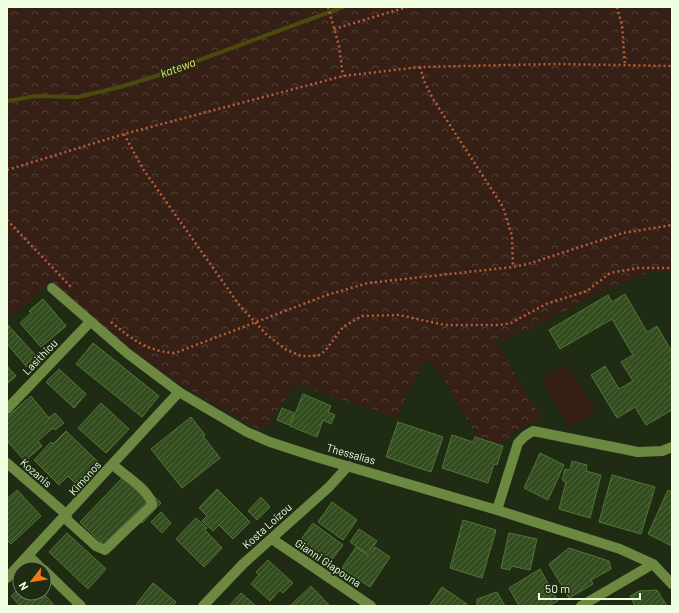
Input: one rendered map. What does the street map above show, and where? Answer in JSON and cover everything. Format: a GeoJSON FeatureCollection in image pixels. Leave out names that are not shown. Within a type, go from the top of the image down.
{"type":"FeatureCollection","features":[{"type":"Feature","properties":{"kind":"street","name":"Thessalias"},"geometry":{"type":"LineString","coordinates":[[52,288],[90,322],[179,392],[242,429],[270,442],[497,510],[620,549],[653,564],[672,584]]}},
{"type":"Feature","properties":{"kind":"street","name":"Lasithiou"},"geometry":{"type":"LineString","coordinates":[[7,409],[90,322]]}},
{"type":"Feature","properties":{"kind":"street","name":"Kimonos"},"geometry":{"type":"LineString","coordinates":[[7,578],[66,517],[179,392]]}},
{"type":"Feature","properties":{"kind":"street"},"geometry":{"type":"LineString","coordinates":[[497,510],[518,443],[524,436],[533,431],[638,452],[662,451],[672,447]]}},
{"type":"Feature","properties":{"kind":"street","name":"Kozanis"},"geometry":{"type":"LineString","coordinates":[[7,463],[96,546],[105,550],[152,505],[145,491],[112,465]]}},
{"type":"Feature","properties":{"kind":"street","name":"Kosta Loizou"},"geometry":{"type":"LineString","coordinates":[[203,606],[243,564],[272,539],[348,466]]}},
{"type":"Feature","properties":{"kind":"street","name":"Gianni Giapouna"},"geometry":{"type":"LineString","coordinates":[[272,539],[371,606]]}},
{"type":"Feature","properties":{"kind":"street"},"geometry":{"type":"LineString","coordinates":[[29,556],[34,561]]}},
{"type":"Feature","properties":{"kind":"street"},"geometry":{"type":"LineString","coordinates":[[581,606],[653,564]]}},
{"type":"Feature","properties":{"kind":"street"},"geometry":{"type":"LineString","coordinates":[[52,579],[81,606]]}},
{"type":"Feature","properties":{"kind":"path"},"geometry":{"type":"LineString","coordinates":[[328,7],[343,76]]}},
{"type":"Feature","properties":{"kind":"path"},"geometry":{"type":"LineString","coordinates":[[334,29],[407,7]]}},
{"type":"Feature","properties":{"kind":"path"},"geometry":{"type":"LineString","coordinates":[[617,7],[622,25],[625,65]]}},
{"type":"Feature","properties":{"kind":"path"},"geometry":{"type":"LineString","coordinates":[[7,170],[124,134],[343,76],[420,68],[556,64],[672,66]]}},
{"type":"Feature","properties":{"kind":"path"},"geometry":{"type":"LineString","coordinates":[[420,68],[424,81],[434,99],[503,207],[512,236],[513,267]]}},
{"type":"Feature","properties":{"kind":"path"},"geometry":{"type":"LineString","coordinates":[[124,134],[143,169],[253,323],[285,349],[301,356],[311,358],[318,356],[325,351],[343,327],[362,316],[399,315],[445,325],[500,325],[511,323],[546,304],[587,291],[610,273],[638,268],[672,268]]}},
{"type":"Feature","properties":{"kind":"path"},"geometry":{"type":"LineString","coordinates":[[7,220],[74,291]]}},
{"type":"Feature","properties":{"kind":"path"},"geometry":{"type":"LineString","coordinates":[[107,319],[144,346],[164,352],[175,353],[327,295],[368,283],[513,267],[528,264],[623,233],[672,225]]}},
{"type":"Feature","properties":{"kind":"green space"},"geometry":{"type":"Polygon","coordinates":[[[7,7],[672,7],[672,272],[652,271],[603,291],[532,328],[503,340],[495,339],[542,419],[512,433],[503,444],[478,438],[436,366],[424,360],[397,418],[296,384],[266,427],[257,429],[158,371],[50,282],[7,321],[7,7]]]}},
{"type":"Feature","properties":{"kind":"green space"},"geometry":{"type":"Polygon","coordinates":[[[568,364],[595,413],[569,428],[541,379],[568,364]]]}},
{"type":"Feature","properties":{"kind":"building"},"geometry":{"type":"Polygon","coordinates":[[[625,294],[647,332],[657,326],[672,352],[672,410],[646,425],[635,407],[617,418],[591,375],[605,366],[619,389],[633,381],[621,362],[633,355],[612,319],[560,349],[549,330],[608,295],[612,302],[625,294]]]}},
{"type":"Feature","properties":{"kind":"building"},"geometry":{"type":"Polygon","coordinates":[[[43,299],[66,326],[41,347],[20,323],[31,313],[29,311],[43,299]]]}},
{"type":"Feature","properties":{"kind":"building"},"geometry":{"type":"Polygon","coordinates":[[[8,325],[38,358],[27,367],[7,344],[8,325]]]}},
{"type":"Feature","properties":{"kind":"building"},"geometry":{"type":"Polygon","coordinates":[[[93,343],[159,396],[142,417],[76,364],[93,343]]]}},
{"type":"Feature","properties":{"kind":"building"},"geometry":{"type":"Polygon","coordinates":[[[7,366],[16,376],[7,384],[7,366]]]}},
{"type":"Feature","properties":{"kind":"building"},"geometry":{"type":"Polygon","coordinates":[[[59,369],[86,394],[74,408],[46,382],[59,369]]]}},
{"type":"Feature","properties":{"kind":"building"},"geometry":{"type":"Polygon","coordinates":[[[303,394],[331,406],[328,412],[335,415],[331,424],[323,420],[317,437],[290,426],[303,394]]]}},
{"type":"Feature","properties":{"kind":"building"},"geometry":{"type":"Polygon","coordinates":[[[31,396],[49,418],[55,413],[64,423],[55,430],[53,428],[38,441],[42,446],[25,461],[7,441],[7,417],[31,396]]]}},
{"type":"Feature","properties":{"kind":"building"},"geometry":{"type":"Polygon","coordinates":[[[101,403],[129,429],[106,453],[78,428],[101,403]]]}},
{"type":"Feature","properties":{"kind":"building"},"geometry":{"type":"Polygon","coordinates":[[[282,408],[294,413],[289,425],[277,420],[282,408]]]}},
{"type":"Feature","properties":{"kind":"building"},"geometry":{"type":"Polygon","coordinates":[[[191,417],[220,458],[182,488],[151,449],[191,417]]]}},
{"type":"Feature","properties":{"kind":"building"},"geometry":{"type":"Polygon","coordinates":[[[398,422],[443,437],[431,472],[386,457],[398,422]]]}},
{"type":"Feature","properties":{"kind":"building"},"geometry":{"type":"Polygon","coordinates":[[[66,431],[98,462],[76,484],[68,476],[59,485],[34,460],[51,442],[53,444],[66,431]]]}},
{"type":"Feature","properties":{"kind":"building"},"geometry":{"type":"Polygon","coordinates":[[[452,435],[473,442],[475,437],[503,446],[497,465],[494,464],[488,483],[442,468],[452,435]]]}},
{"type":"Feature","properties":{"kind":"building"},"geometry":{"type":"Polygon","coordinates":[[[540,453],[564,465],[548,500],[524,488],[540,453]]]}},
{"type":"Feature","properties":{"kind":"building"},"geometry":{"type":"Polygon","coordinates":[[[572,461],[587,465],[586,471],[601,475],[590,518],[559,509],[566,482],[562,480],[565,469],[570,470],[572,461]]]}},
{"type":"Feature","properties":{"kind":"building"},"geometry":{"type":"Polygon","coordinates":[[[128,472],[161,503],[142,523],[138,520],[109,550],[80,522],[128,472]]]}},
{"type":"Feature","properties":{"kind":"building"},"geometry":{"type":"Polygon","coordinates":[[[612,475],[655,487],[641,534],[599,522],[612,475]]]}},
{"type":"Feature","properties":{"kind":"building"},"geometry":{"type":"Polygon","coordinates":[[[217,489],[250,522],[233,539],[219,525],[213,531],[202,521],[207,516],[199,508],[217,489]]]}},
{"type":"Feature","properties":{"kind":"building"},"geometry":{"type":"Polygon","coordinates":[[[17,490],[41,516],[11,544],[7,540],[7,499],[17,490]]]}},
{"type":"Feature","properties":{"kind":"building"},"geometry":{"type":"Polygon","coordinates":[[[668,490],[672,492],[672,546],[648,534],[668,490]]]}},
{"type":"Feature","properties":{"kind":"building"},"geometry":{"type":"Polygon","coordinates":[[[261,497],[270,507],[257,520],[248,511],[261,497]]]}},
{"type":"Feature","properties":{"kind":"building"},"geometry":{"type":"Polygon","coordinates":[[[332,502],[357,520],[343,540],[318,522],[332,502]]]}},
{"type":"Feature","properties":{"kind":"building"},"geometry":{"type":"Polygon","coordinates":[[[161,512],[171,523],[162,533],[151,522],[161,512]]]}},
{"type":"Feature","properties":{"kind":"building"},"geometry":{"type":"Polygon","coordinates":[[[196,518],[207,528],[205,530],[222,548],[204,567],[176,539],[196,518]]]}},
{"type":"Feature","properties":{"kind":"building"},"geometry":{"type":"Polygon","coordinates":[[[463,520],[496,530],[482,578],[450,568],[463,520]]]}},
{"type":"Feature","properties":{"kind":"building"},"geometry":{"type":"Polygon","coordinates":[[[313,523],[343,545],[330,562],[300,541],[313,523]]]}},
{"type":"Feature","properties":{"kind":"building"},"geometry":{"type":"Polygon","coordinates":[[[359,529],[377,541],[368,554],[350,542],[359,529]]]}},
{"type":"Feature","properties":{"kind":"building"},"geometry":{"type":"Polygon","coordinates":[[[67,533],[106,569],[88,589],[49,552],[67,533]]]}},
{"type":"Feature","properties":{"kind":"building"},"geometry":{"type":"Polygon","coordinates":[[[509,533],[537,539],[530,570],[511,566],[510,570],[501,568],[509,533]]]}},
{"type":"Feature","properties":{"kind":"building"},"geometry":{"type":"Polygon","coordinates":[[[356,547],[369,556],[375,547],[390,557],[370,587],[342,568],[356,547]]]}},
{"type":"Feature","properties":{"kind":"building"},"geometry":{"type":"Polygon","coordinates":[[[569,548],[609,561],[611,569],[591,580],[593,584],[569,598],[549,564],[569,548]]]}},
{"type":"Feature","properties":{"kind":"building"},"geometry":{"type":"Polygon","coordinates":[[[268,560],[293,583],[283,593],[280,590],[270,601],[251,584],[259,575],[256,572],[268,560]]]}},
{"type":"Feature","properties":{"kind":"building"},"geometry":{"type":"Polygon","coordinates":[[[540,569],[558,601],[548,606],[519,606],[509,588],[540,569]]]}},
{"type":"Feature","properties":{"kind":"building"},"geometry":{"type":"Polygon","coordinates":[[[153,583],[176,602],[173,606],[135,606],[153,583]]]}},
{"type":"Feature","properties":{"kind":"building"},"geometry":{"type":"Polygon","coordinates":[[[311,586],[330,606],[291,605],[311,586]]]}},
{"type":"Feature","properties":{"kind":"building"},"geometry":{"type":"Polygon","coordinates":[[[442,587],[467,604],[466,606],[429,606],[442,587]]]}},
{"type":"Feature","properties":{"kind":"building"},"geometry":{"type":"Polygon","coordinates":[[[657,590],[667,606],[635,606],[630,596],[639,591],[657,590]]]}},
{"type":"Feature","properties":{"kind":"building"},"geometry":{"type":"Polygon","coordinates":[[[497,592],[505,606],[477,606],[477,599],[497,592]]]}},
{"type":"Feature","properties":{"kind":"building"},"geometry":{"type":"Polygon","coordinates":[[[241,593],[256,606],[229,606],[241,593]]]}},
{"type":"Feature","properties":{"kind":"building"},"geometry":{"type":"Polygon","coordinates":[[[16,601],[50,601],[55,606],[20,606],[16,601]]]}},
{"type":"Feature","properties":{"kind":"waterway","name":"katewa"},"geometry":{"type":"LineString","coordinates":[[7,101],[36,96],[78,97],[120,87],[156,76],[343,7]]}}]}
